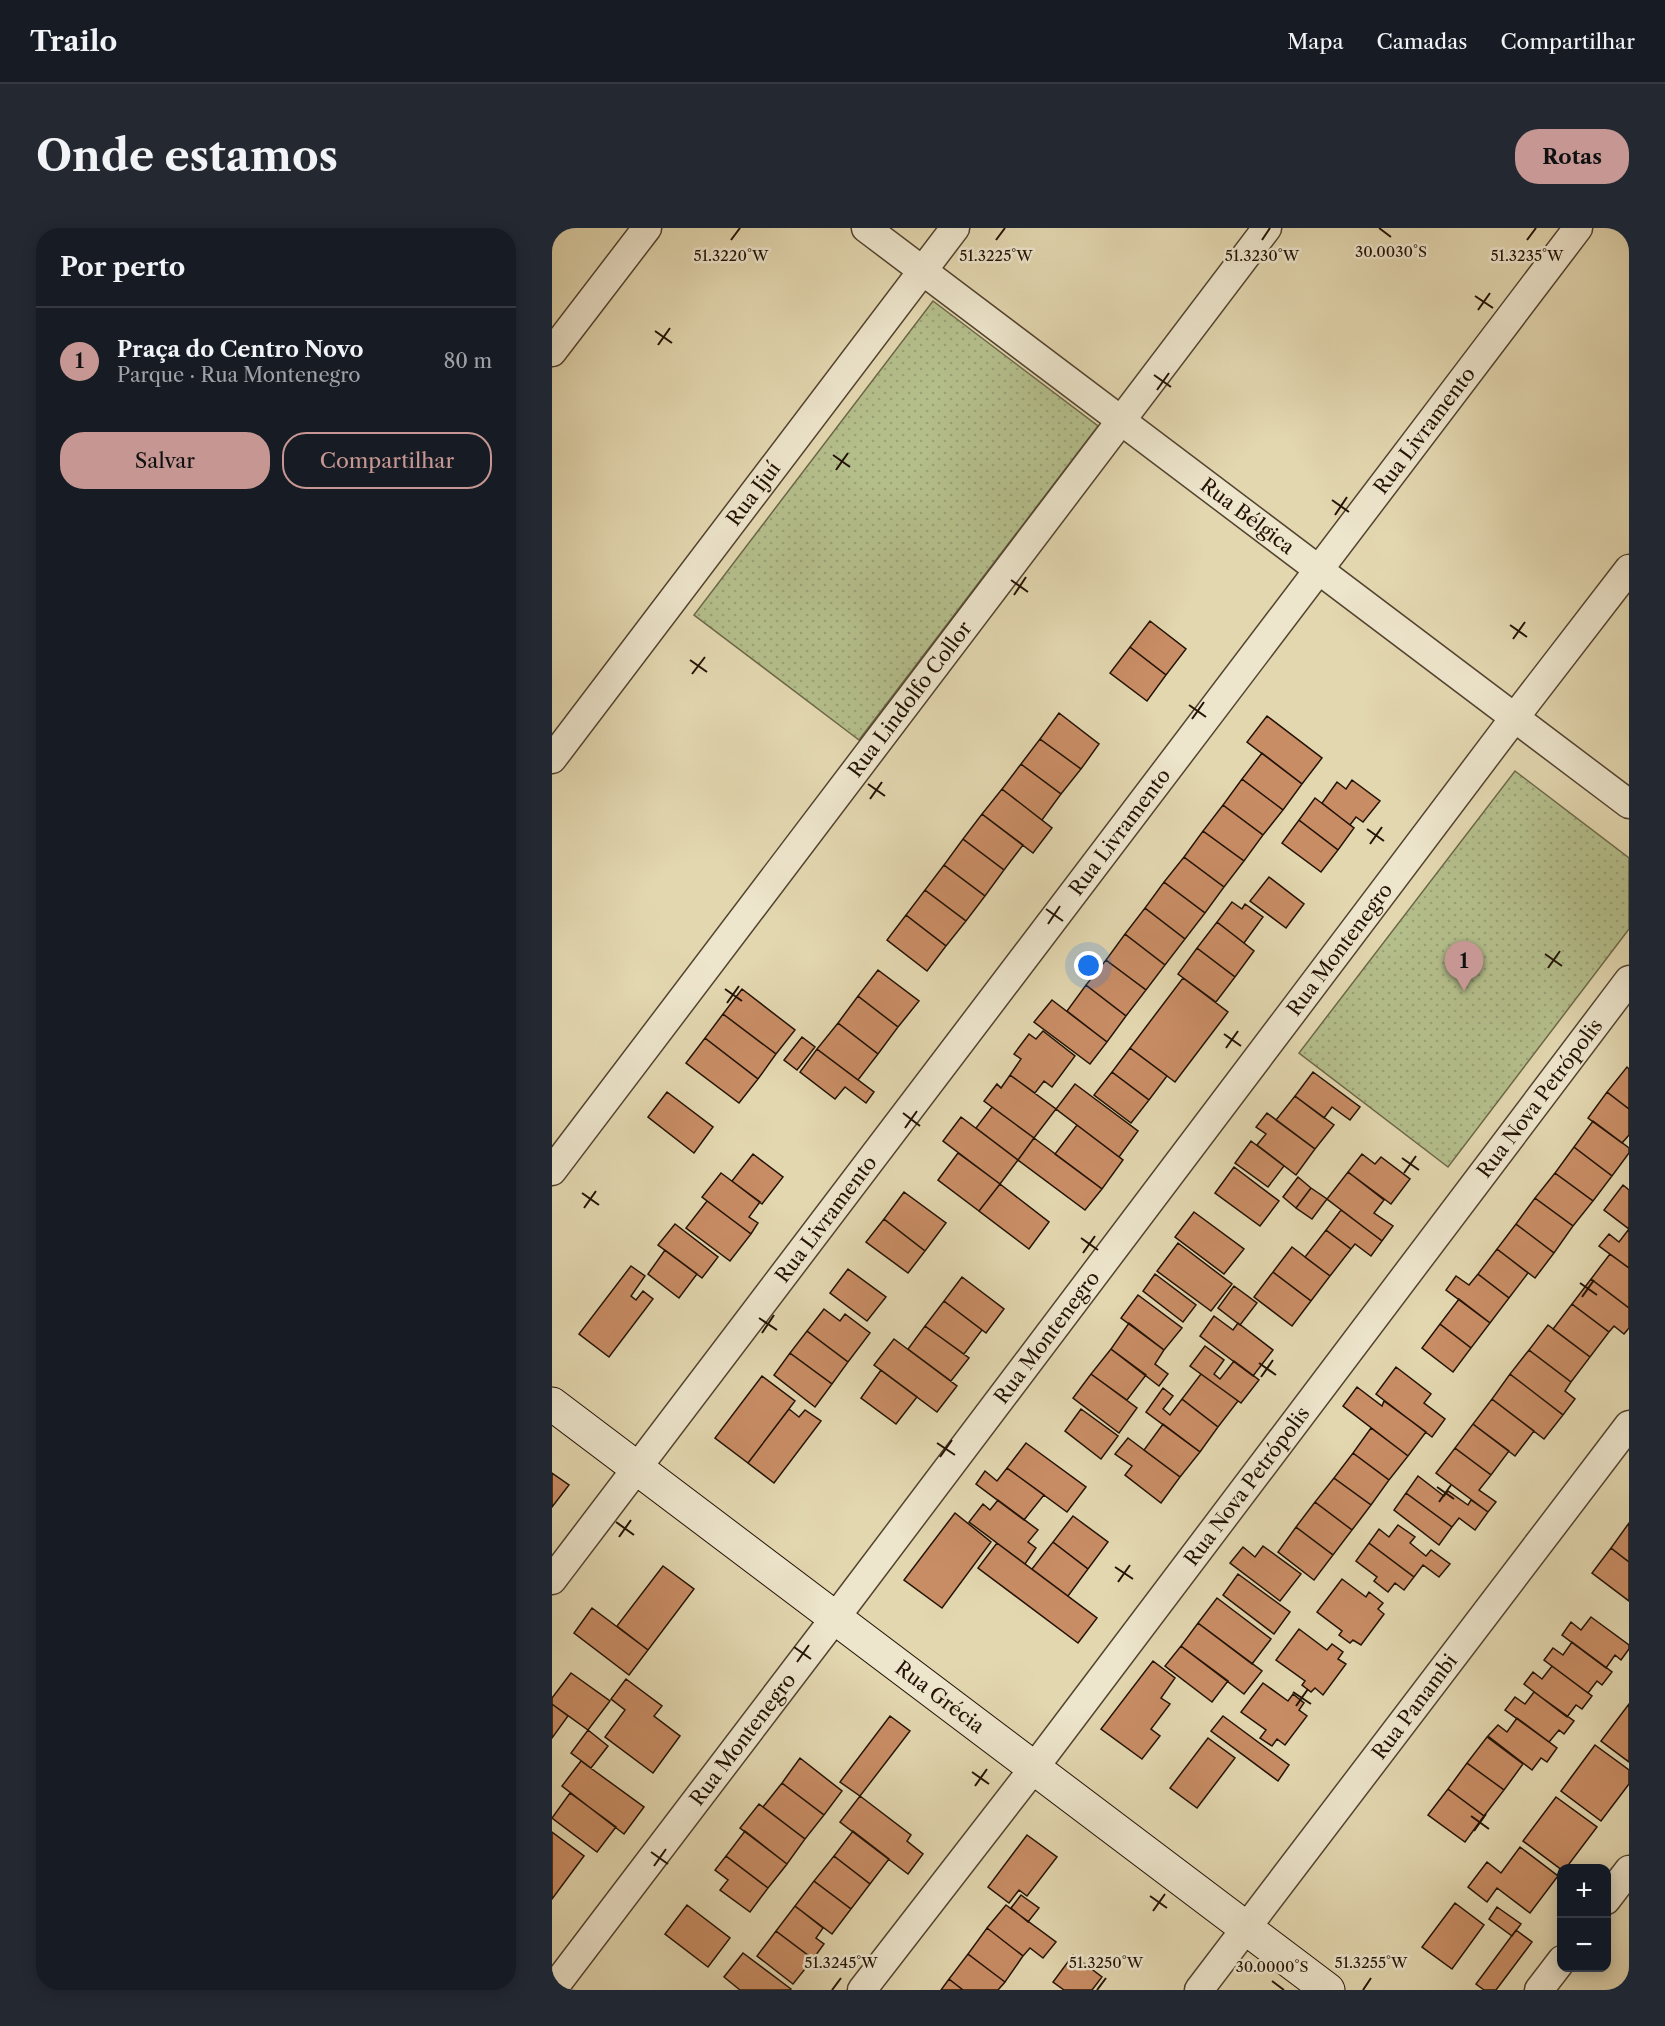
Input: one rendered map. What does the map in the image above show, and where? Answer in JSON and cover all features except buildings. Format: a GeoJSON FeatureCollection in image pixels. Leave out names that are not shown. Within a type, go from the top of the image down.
{"type":"FeatureCollection","features":[{"type":"Feature","properties":{"kind":"main road","name":"Rua Grécia"},"geometry":{"type":"LineString","coordinates":[[552,1404],[1328,1990]]}},
{"type":"Feature","properties":{"kind":"street"},"geometry":{"type":"LineString","coordinates":[[552,352],[646,228]]}},
{"type":"Feature","properties":{"kind":"street","name":"Rua Bélgica"},"geometry":{"type":"LineString","coordinates":[[866,228],[1629,804]]}},
{"type":"Feature","properties":{"kind":"street","name":"Rua Ijuí"},"geometry":{"type":"LineString","coordinates":[[552,759],[955,228]]}},
{"type":"Feature","properties":{"kind":"street","name":"Rua Lindolfo Collor"},"geometry":{"type":"LineString","coordinates":[[552,1171],[1268,228]]}},
{"type":"Feature","properties":{"kind":"street","name":"Rua Livramento"},"geometry":{"type":"LineString","coordinates":[[552,1580],[1578,228]]}},
{"type":"Feature","properties":{"kind":"street","name":"Rua Montenegro"},"geometry":{"type":"LineString","coordinates":[[552,1990],[1629,569]]}},
{"type":"Feature","properties":{"kind":"street","name":"Rua Nova Petrópolis"},"geometry":{"type":"LineString","coordinates":[[862,1990],[1034,1768],[1629,980]]}},
{"type":"Feature","properties":{"kind":"street","name":"Rua Panambi"},"geometry":{"type":"LineString","coordinates":[[1199,1990],[1629,1425]]}},
{"type":"Feature","properties":{"kind":"street"},"geometry":{"type":"LineString","coordinates":[[1611,1893],[1629,1870]]}},
{"type":"Feature","properties":{"kind":"street"},"geometry":{"type":"LineString","coordinates":[[1539,1990],[1557,1967]]}},
{"type":"Feature","properties":{"kind":"green space"},"geometry":{"type":"Polygon","coordinates":[[[933,301],[1098,426],[859,740],[694,615],[933,301]]]}},
{"type":"Feature","properties":{"kind":"green space"},"geometry":{"type":"Polygon","coordinates":[[[1515,771],[1629,858],[1629,929],[1448,1167],[1299,1053],[1515,771]]]}},
{"type":"Feature","properties":{"kind":"place","name":"Praça do Centro Novo"},"geometry":{"type":"Point","coordinates":[1464,991]}}]}
